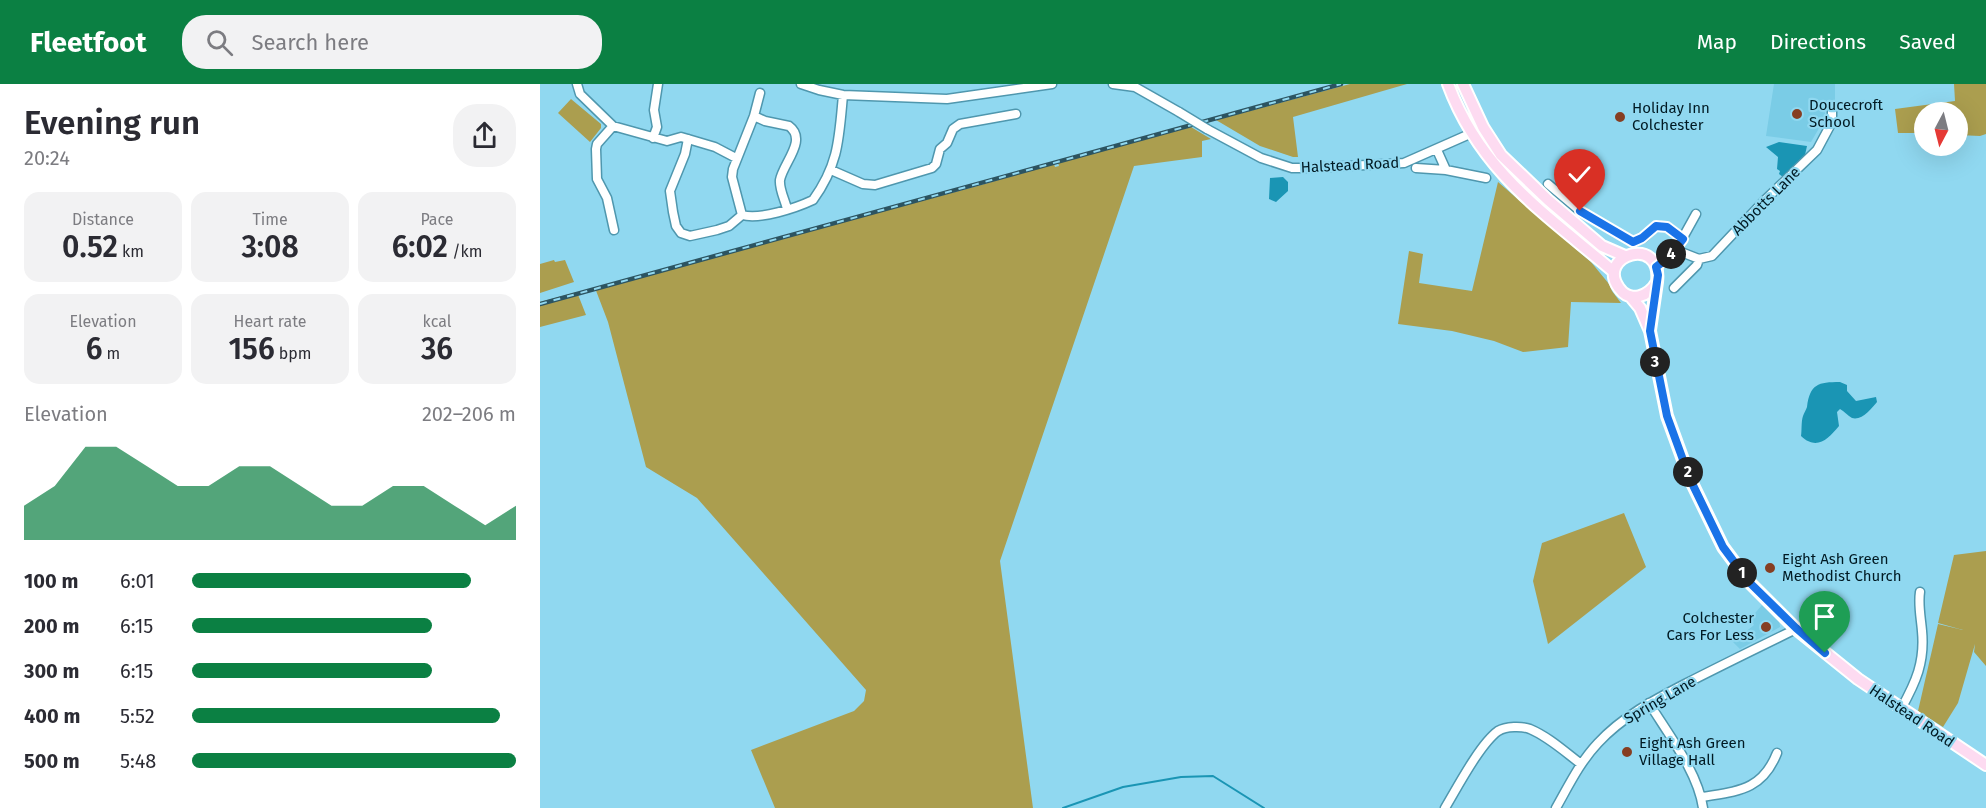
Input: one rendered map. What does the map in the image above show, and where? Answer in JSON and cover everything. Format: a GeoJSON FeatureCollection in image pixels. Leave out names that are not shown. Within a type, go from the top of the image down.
{"type":"FeatureCollection","features":[{"type":"Feature","properties":{"kind":"main road"},"geometry":{"type":"LineString","coordinates":[[1448,84],[1472,133],[1495,166],[1538,209],[1614,272]]}},
{"type":"Feature","properties":{"kind":"main road"},"geometry":{"type":"LineString","coordinates":[[1463,84],[1483,127],[1501,155],[1548,200],[1602,246],[1625,256]]}},
{"type":"Feature","properties":{"kind":"main road"},"geometry":{"type":"LineString","coordinates":[[1632,253],[1647,256],[1656,267],[1657,282],[1653,289],[1645,295],[1630,296],[1617,286],[1614,272],[1619,261],[1625,256],[1632,253]]}},
{"type":"Feature","properties":{"kind":"main road","name":"Halstead Road"},"geometry":{"type":"LineString","coordinates":[[1650,331],[1657,282]]}},
{"type":"Feature","properties":{"kind":"main road","name":"Halstead Road"},"geometry":{"type":"LineString","coordinates":[[1630,296],[1640,308],[1650,331],[1667,416],[1690,479],[1720,541],[1749,582],[1796,628],[1858,680],[1986,765]]}},
{"type":"Feature","properties":{"kind":"street"},"geometry":{"type":"LineString","coordinates":[[577,84],[580,94],[613,126],[667,141],[681,137],[715,147],[736,158]]}},
{"type":"Feature","properties":{"kind":"street"},"geometry":{"type":"LineString","coordinates":[[653,138],[657,127],[654,110],[658,84]]}},
{"type":"Feature","properties":{"kind":"street"},"geometry":{"type":"LineString","coordinates":[[801,84],[843,95],[947,99],[1052,84]]}},
{"type":"Feature","properties":{"kind":"street","name":"Halstead Road"},"geometry":{"type":"LineString","coordinates":[[1113,84],[1137,86],[1207,129],[1261,158],[1292,168],[1404,163],[1472,133]]}},
{"type":"Feature","properties":{"kind":"street"},"geometry":{"type":"LineString","coordinates":[[742,215],[732,177],[736,158],[754,116],[760,93]]}},
{"type":"Feature","properties":{"kind":"street"},"geometry":{"type":"LineString","coordinates":[[688,139],[685,154],[670,191],[674,219],[681,233],[690,236],[729,226],[742,215],[757,217],[813,200],[831,170],[837,151],[843,95]]}},
{"type":"Feature","properties":{"kind":"street","name":"Abbotts Lane"},"geometry":{"type":"LineString","coordinates":[[1674,288],[1697,265],[1699,259],[1712,256],[1817,150],[1832,122],[1832,110]]}},
{"type":"Feature","properties":{"kind":"street"},"geometry":{"type":"LineString","coordinates":[[831,170],[863,184],[875,185],[932,168],[936,164],[940,149],[947,142],[953,129],[960,124],[1016,114]]}},
{"type":"Feature","properties":{"kind":"street"},"geometry":{"type":"LineString","coordinates":[[754,116],[789,126],[795,134],[795,143],[780,183],[787,208]]}},
{"type":"Feature","properties":{"kind":"street"},"geometry":{"type":"LineString","coordinates":[[613,126],[596,148],[597,180],[607,198],[614,230]]}},
{"type":"Feature","properties":{"kind":"street"},"geometry":{"type":"LineString","coordinates":[[1437,150],[1446,170]]}},
{"type":"Feature","properties":{"kind":"street"},"geometry":{"type":"LineString","coordinates":[[1416,168],[1446,170],[1486,178]]}},
{"type":"Feature","properties":{"kind":"street"},"geometry":{"type":"LineString","coordinates":[[1548,184],[1580,211],[1633,242],[1642,238],[1656,226],[1667,227],[1683,239]]}},
{"type":"Feature","properties":{"kind":"street"},"geometry":{"type":"LineString","coordinates":[[1656,267],[1676,250],[1696,214]]}},
{"type":"Feature","properties":{"kind":"street"},"geometry":{"type":"LineString","coordinates":[[1676,250],[1699,259]]}},
{"type":"Feature","properties":{"kind":"street"},"geometry":{"type":"LineString","coordinates":[[1901,709],[1911,692],[1922,663],[1920,592]]}},
{"type":"Feature","properties":{"kind":"street","name":"Spring Lane"},"geometry":{"type":"LineString","coordinates":[[1556,808],[1581,764],[1599,741],[1612,730],[1649,703],[1796,628]]}},
{"type":"Feature","properties":{"kind":"street"},"geometry":{"type":"LineString","coordinates":[[1649,703],[1695,780],[1702,797],[1703,808]]}},
{"type":"Feature","properties":{"kind":"street"},"geometry":{"type":"LineString","coordinates":[[1445,808],[1479,752],[1499,731],[1515,727],[1529,729],[1551,741],[1581,764]]}},
{"type":"Feature","properties":{"kind":"street"},"geometry":{"type":"LineString","coordinates":[[1702,797],[1742,790],[1757,783],[1771,769],[1777,753]]}},
{"type":"Feature","properties":{"kind":"shaded area"},"geometry":{"type":"Polygon","coordinates":[[[1350,84],[1407,84],[1293,117],[1298,157],[1260,146],[1216,120],[1350,84]]]}},
{"type":"Feature","properties":{"kind":"shaded area","name":"Doucecroft School"},"geometry":{"type":"Polygon","coordinates":[[[1774,84],[1835,84],[1835,105],[1825,109],[1825,118],[1811,142],[1766,136],[1774,84]]]}},
{"type":"Feature","properties":{"kind":"shaded area"},"geometry":{"type":"Polygon","coordinates":[[[1954,84],[1986,84],[1986,134],[1968,135],[1968,102],[1948,102],[1955,101],[1954,84]]]}},
{"type":"Feature","properties":{"kind":"shaded area"},"geometry":{"type":"Polygon","coordinates":[[[571,99],[601,124],[601,128],[590,142],[558,113],[571,99]]]}},
{"type":"Feature","properties":{"kind":"shaded area"},"geometry":{"type":"Polygon","coordinates":[[[1914,106],[1914,133],[1898,133],[1895,109],[1914,106]]]}},
{"type":"Feature","properties":{"kind":"shaded area"},"geometry":{"type":"Polygon","coordinates":[[[1191,127],[1211,139],[1202,141],[1202,157],[1134,166],[1000,561],[1033,808],[775,808],[751,750],[854,711],[864,701],[866,690],[697,498],[646,467],[608,322],[595,288],[1054,164],[1055,167],[1059,166],[1058,163],[1191,127]]]}},
{"type":"Feature","properties":{"kind":"shaded area"},"geometry":{"type":"Polygon","coordinates":[[[1779,142],[1807,146],[1805,155],[1783,177],[1777,169],[1778,157],[1766,147],[1779,142]]]}},
{"type":"Feature","properties":{"kind":"shaded area"},"geometry":{"type":"Polygon","coordinates":[[[1283,177],[1288,182],[1288,191],[1276,202],[1269,199],[1270,178],[1283,177]]]}},
{"type":"Feature","properties":{"kind":"shaded area"},"geometry":{"type":"Polygon","coordinates":[[[1498,182],[1591,262],[1621,303],[1571,302],[1568,347],[1523,352],[1494,341],[1452,331],[1398,324],[1409,251],[1423,254],[1419,283],[1472,291],[1498,182]]]}},
{"type":"Feature","properties":{"kind":"shaded area"},"geometry":{"type":"Polygon","coordinates":[[[554,260],[555,262],[565,260],[574,282],[540,293],[540,264],[554,260]]]}},
{"type":"Feature","properties":{"kind":"shaded area"},"geometry":{"type":"Polygon","coordinates":[[[577,292],[586,315],[540,327],[540,302],[577,292]]]}},
{"type":"Feature","properties":{"kind":"shaded area"},"geometry":{"type":"Polygon","coordinates":[[[1840,382],[1847,385],[1847,391],[1856,401],[1876,397],[1877,402],[1859,418],[1852,418],[1840,409],[1837,412],[1839,426],[1822,442],[1812,443],[1801,436],[1803,416],[1810,393],[1821,384],[1840,382]]]}},
{"type":"Feature","properties":{"kind":"shaded area"},"geometry":{"type":"Polygon","coordinates":[[[1624,513],[1646,567],[1548,644],[1533,581],[1542,543],[1624,513]]]}},
{"type":"Feature","properties":{"kind":"shaded area"},"geometry":{"type":"Polygon","coordinates":[[[1986,551],[1986,666],[1974,652],[1975,644],[1958,703],[1943,727],[1918,711],[1938,624],[1963,630],[1938,623],[1954,555],[1986,551]]]}},
{"type":"Feature","properties":{"kind":"shaded area"},"geometry":{"type":"Polygon","coordinates":[[[1762,605],[1779,620],[1780,627],[1740,649],[1733,642],[1754,625],[1750,619],[1762,605]]]}},
{"type":"Feature","properties":{"kind":"waterway"},"geometry":{"type":"LineString","coordinates":[[1063,808],[1123,787],[1181,777],[1213,776],[1264,808]]}},
{"type":"Feature","properties":{"kind":"railway"},"geometry":{"type":"LineString","coordinates":[[540,304],[1341,84]]}},
{"type":"Feature","properties":{"kind":"place","name":"Doucecroft School"},"geometry":{"type":"Point","coordinates":[1797,114]}},
{"type":"Feature","properties":{"kind":"place","name":"Holiday Inn Colchester"},"geometry":{"type":"Point","coordinates":[1620,117]}},
{"type":"Feature","properties":{"kind":"place","name":"Eight Ash Green Methodist Church"},"geometry":{"type":"Point","coordinates":[1770,568]}},
{"type":"Feature","properties":{"kind":"place","name":"Colchester Cars For Less"},"geometry":{"type":"Point","coordinates":[1766,627]}},
{"type":"Feature","properties":{"kind":"place","name":"Eight Ash Green Village Hall"},"geometry":{"type":"Point","coordinates":[1627,752]}},
{"type":"Feature","properties":{"kind":"route"},"geometry":{"type":"LineString","coordinates":[[1580,211],[1633,242],[1642,238],[1656,226],[1667,227],[1683,239],[1676,250],[1656,267],[1658,275],[1650,331],[1667,416],[1690,479],[1723,547],[1749,582],[1825,653]]}}]}
